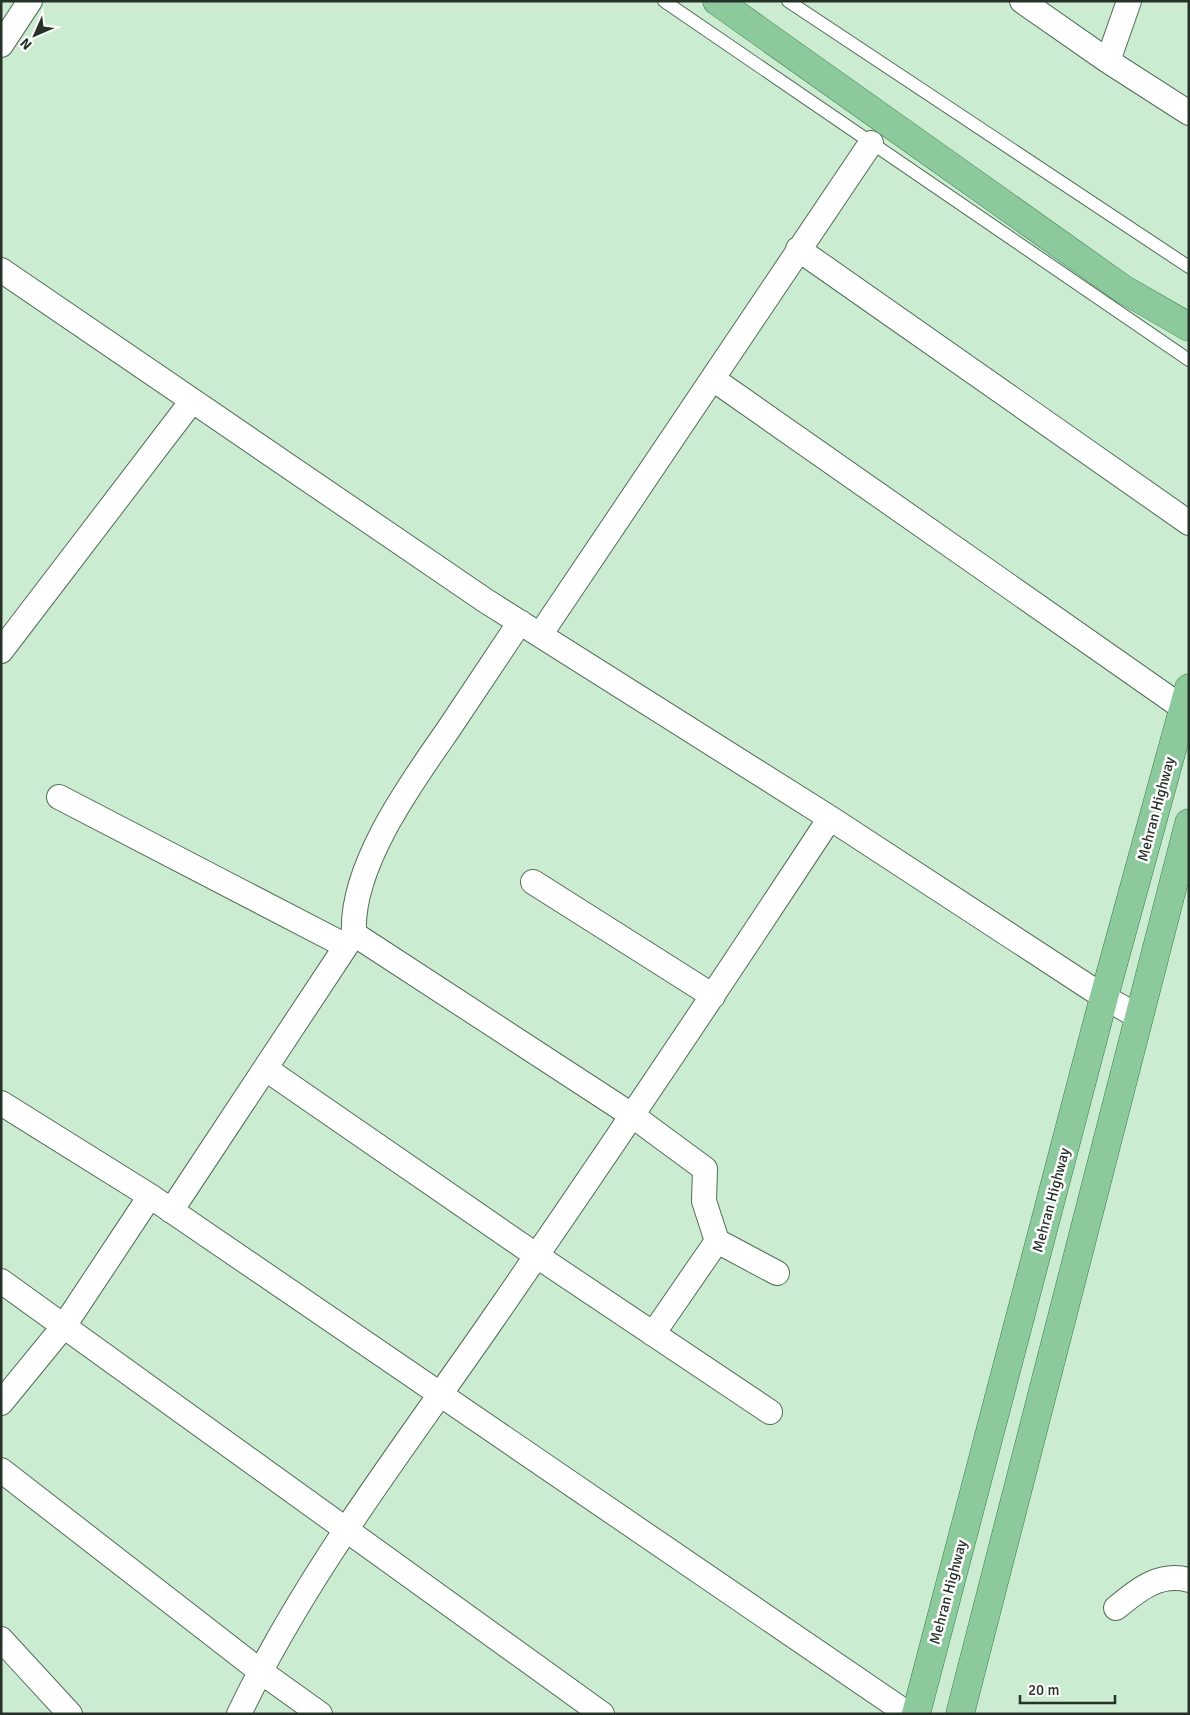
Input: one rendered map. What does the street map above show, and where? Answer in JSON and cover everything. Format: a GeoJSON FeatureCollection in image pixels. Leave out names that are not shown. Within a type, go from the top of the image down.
{"type":"FeatureCollection","features":[{"type":"Feature","properties":{"kind":"main road"},"geometry":{"type":"LineString","coordinates":[[717,1],[1123,289],[1189,327]]}},
{"type":"Feature","properties":{"kind":"main road","name":"Mehran Highway"},"geometry":{"type":"LineString","coordinates":[[916,1714],[1104,997],[1186,698]]}},
{"type":"Feature","properties":{"kind":"main road"},"geometry":{"type":"LineString","coordinates":[[960,1714],[1189,823]]}},
{"type":"Feature","properties":{"kind":"street"},"geometry":{"type":"LineString","coordinates":[[1,44],[30,1]]}},
{"type":"Feature","properties":{"kind":"street"},"geometry":{"type":"LineString","coordinates":[[1022,1],[1108,61],[1189,112]]}},
{"type":"Feature","properties":{"kind":"street"},"geometry":{"type":"LineString","coordinates":[[1108,61],[1129,1]]}},
{"type":"Feature","properties":{"kind":"street"},"geometry":{"type":"LineString","coordinates":[[540,636],[798,249],[871,144]]}},
{"type":"Feature","properties":{"kind":"street"},"geometry":{"type":"LineString","coordinates":[[798,249],[1189,523]]}},
{"type":"Feature","properties":{"kind":"street"},"geometry":{"type":"LineString","coordinates":[[1,270],[540,636],[830,818],[1104,997],[1139,1017]]}},
{"type":"Feature","properties":{"kind":"street"},"geometry":{"type":"LineString","coordinates":[[713,378],[1186,698]]}},
{"type":"Feature","properties":{"kind":"street"},"geometry":{"type":"LineString","coordinates":[[1,651],[192,400]]}},
{"type":"Feature","properties":{"kind":"street"},"geometry":{"type":"LineString","coordinates":[[171,1211],[350,940],[353,918],[368,864],[398,803],[520,622]]}},
{"type":"Feature","properties":{"kind":"street"},"geometry":{"type":"LineString","coordinates":[[59,797],[350,940],[633,1116],[705,1169],[704,1201],[717,1241],[777,1273]]}},
{"type":"Feature","properties":{"kind":"street"},"geometry":{"type":"LineString","coordinates":[[239,1714],[260,1671],[344,1530],[633,1116],[830,818]]}},
{"type":"Feature","properties":{"kind":"street"},"geometry":{"type":"LineString","coordinates":[[534,882],[713,996]]}},
{"type":"Feature","properties":{"kind":"street"},"geometry":{"type":"LineString","coordinates":[[266,1069],[537,1256],[770,1412]]}},
{"type":"Feature","properties":{"kind":"street"},"geometry":{"type":"LineString","coordinates":[[1,1103],[150,1196],[908,1714]]}},
{"type":"Feature","properties":{"kind":"street"},"geometry":{"type":"LineString","coordinates":[[1,1403],[64,1326],[150,1196]]}},
{"type":"Feature","properties":{"kind":"street"},"geometry":{"type":"LineString","coordinates":[[653,1334],[717,1241]]}},
{"type":"Feature","properties":{"kind":"street"},"geometry":{"type":"LineString","coordinates":[[1,1281],[344,1530],[602,1714]]}},
{"type":"Feature","properties":{"kind":"street"},"geometry":{"type":"LineString","coordinates":[[1,1470],[260,1671],[320,1714]]}},
{"type":"Feature","properties":{"kind":"street"},"geometry":{"type":"LineString","coordinates":[[1116,1608],[1142,1586],[1175,1576],[1189,1580]]}},
{"type":"Feature","properties":{"kind":"street"},"geometry":{"type":"LineString","coordinates":[[1,1639],[70,1714]]}},
{"type":"Feature","properties":{"kind":"lane"},"geometry":{"type":"LineString","coordinates":[[664,1],[1189,360]]}},
{"type":"Feature","properties":{"kind":"lane"},"geometry":{"type":"LineString","coordinates":[[788,1],[1189,267]]}}]}
